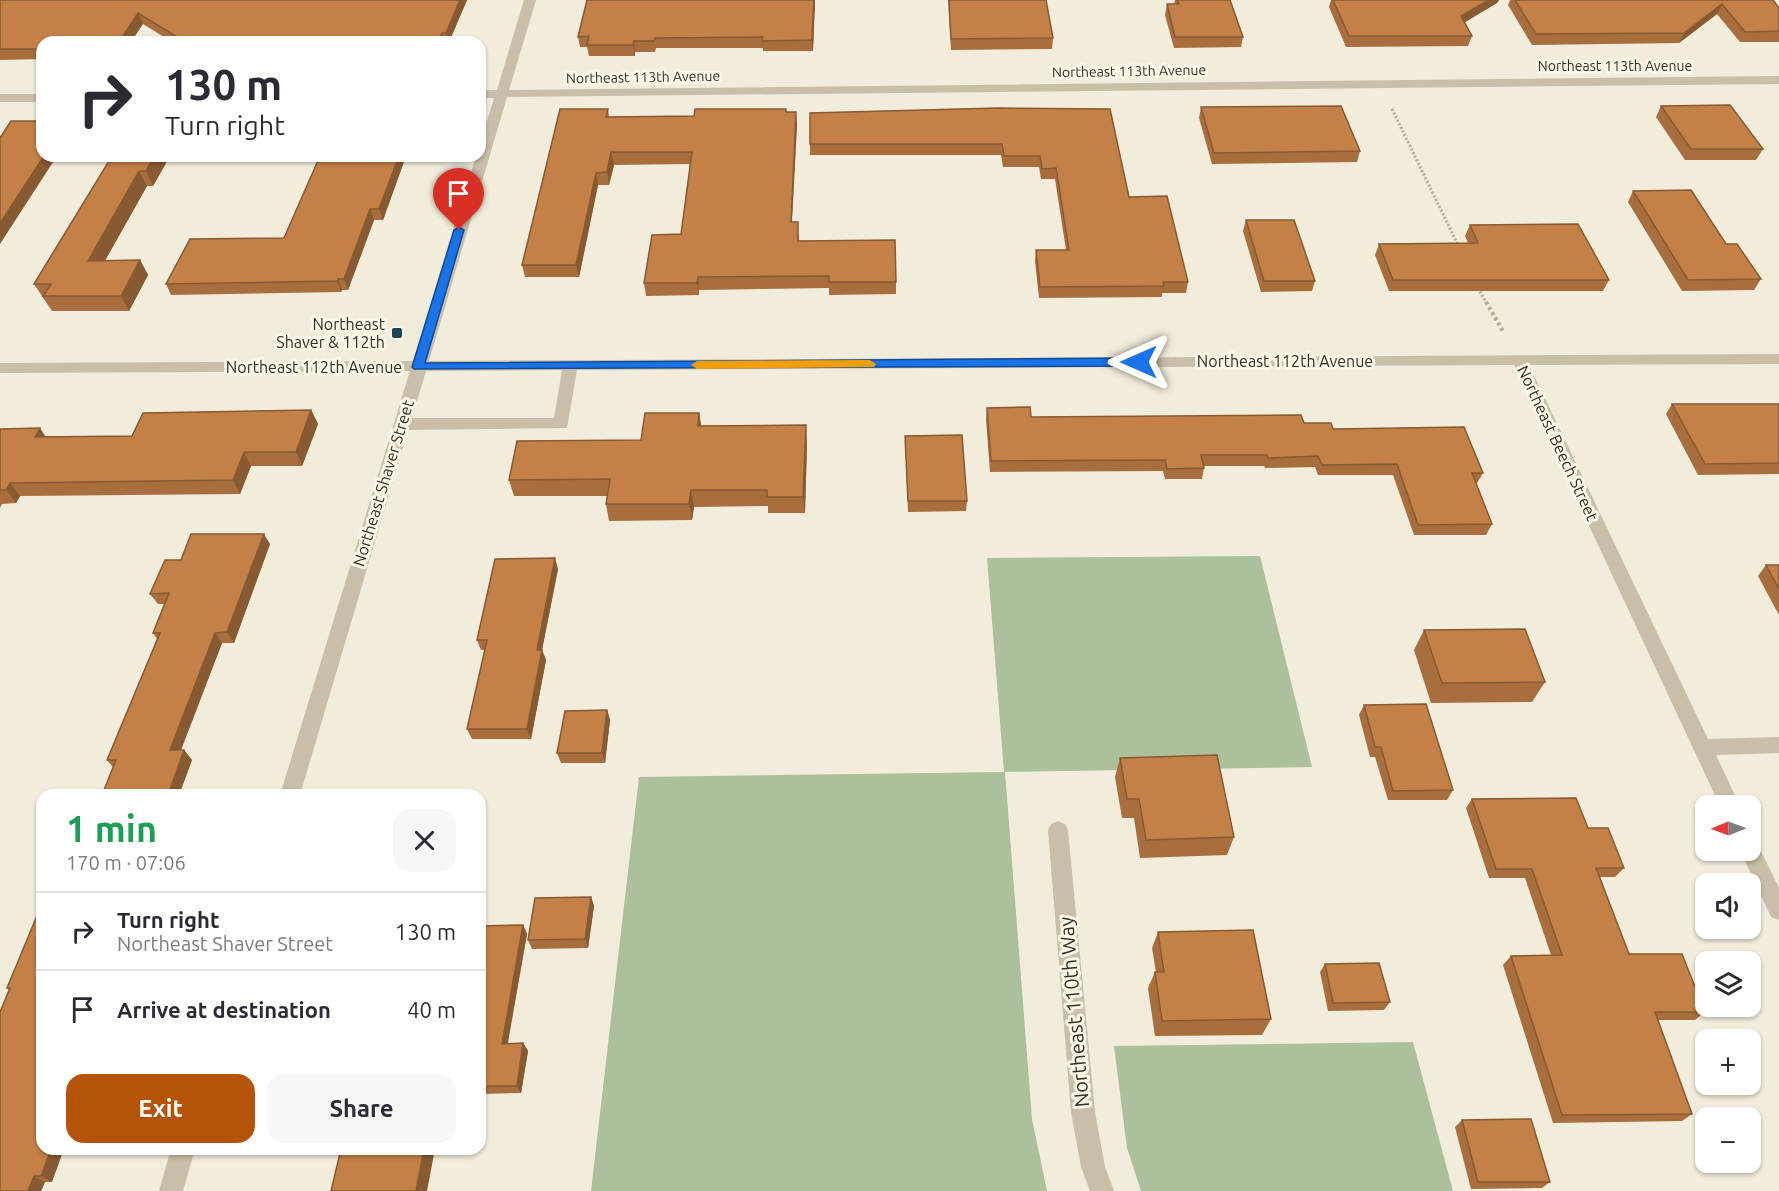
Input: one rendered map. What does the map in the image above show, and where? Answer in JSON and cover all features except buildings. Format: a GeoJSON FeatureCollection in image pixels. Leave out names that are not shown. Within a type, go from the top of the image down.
{"type":"FeatureCollection","features":[{"type":"Feature","properties":{"kind":"street","name":"Northeast Shaver Street"},"geometry":{"type":"LineString","coordinates":[[486,141],[530,0]]}},
{"type":"Feature","properties":{"kind":"street","name":"Northeast 113th Avenue"},"geometry":{"type":"LineString","coordinates":[[486,94],[1779,80]]}},
{"type":"Feature","properties":{"kind":"street"},"geometry":{"type":"LineString","coordinates":[[0,98],[36,98]]}},
{"type":"Feature","properties":{"kind":"street","name":"Northeast Shaver Street"},"geometry":{"type":"LineString","coordinates":[[292,789],[480,162]]}},
{"type":"Feature","properties":{"kind":"street","name":"Northeast 112th Avenue"},"geometry":{"type":"LineString","coordinates":[[0,368],[1779,359]]}},
{"type":"Feature","properties":{"kind":"street","name":"Northeast Beech Street"},"geometry":{"type":"LineString","coordinates":[[1519,360],[1725,795]]}},
{"type":"Feature","properties":{"kind":"street"},"geometry":{"type":"LineString","coordinates":[[401,424],[561,424],[570,366]]}},
{"type":"Feature","properties":{"kind":"street"},"geometry":{"type":"LineString","coordinates":[[1702,747],[1779,745]]}},
{"type":"Feature","properties":{"kind":"street","name":"Northeast 110th Way"},"geometry":{"type":"LineString","coordinates":[[1058,830],[1083,1112],[1093,1167],[1102,1191]]}},
{"type":"Feature","properties":{"kind":"street"},"geometry":{"type":"LineString","coordinates":[[1755,861],[1779,910]]}},
{"type":"Feature","properties":{"kind":"street"},"geometry":{"type":"LineString","coordinates":[[171,1191],[181,1155]]}},
{"type":"Feature","properties":{"kind":"path"},"geometry":{"type":"LineString","coordinates":[[1380,83],[1462,255]]}},
{"type":"Feature","properties":{"kind":"path","name":"Northeast Beech Street"},"geometry":{"type":"LineString","coordinates":[[1477,287],[1519,360]]}},
{"type":"Feature","properties":{"kind":"green space"},"geometry":{"type":"Polygon","coordinates":[[[1260,556],[1312,767],[1005,772],[1032,1119],[1047,1191],[591,1191],[639,777],[1004,772],[987,558],[1260,556]]]}},
{"type":"Feature","properties":{"kind":"green space"},"geometry":{"type":"Polygon","coordinates":[[[1413,1042],[1453,1191],[1141,1191],[1127,1148],[1114,1046],[1413,1042]]]}},
{"type":"Feature","properties":{"kind":"slow traffic"},"geometry":{"type":"LineString","coordinates":[[697,365],[870,364]]}},
{"type":"Feature","properties":{"kind":"place","name":"Northeast Shaver & 112th"},"geometry":{"type":"Point","coordinates":[397,333]}},
{"type":"Feature","properties":{"kind":"route"},"geometry":{"type":"LineString","coordinates":[[459,230],[418,367],[1139,362]]}}]}
